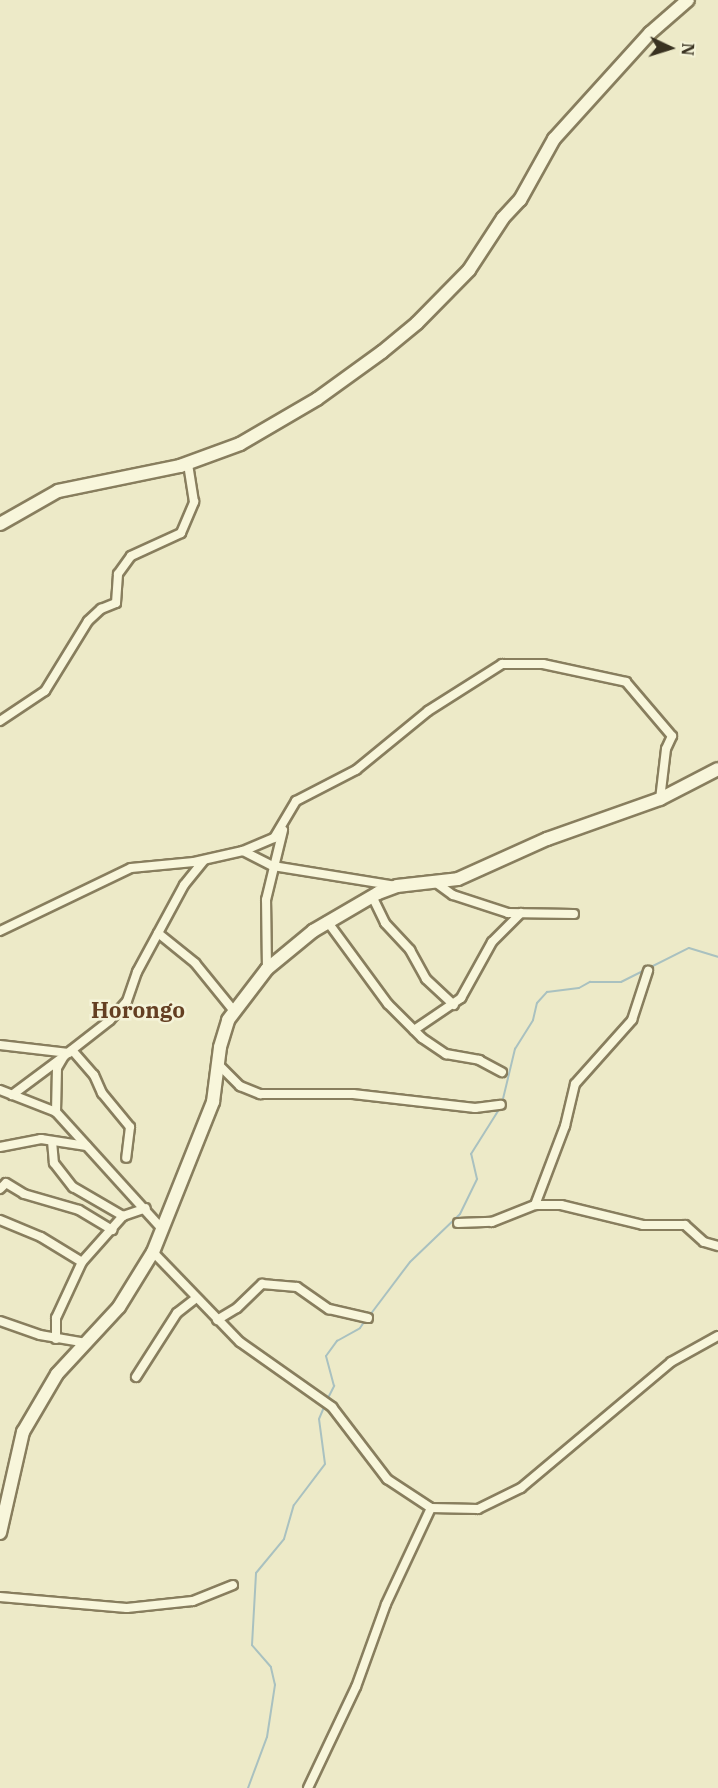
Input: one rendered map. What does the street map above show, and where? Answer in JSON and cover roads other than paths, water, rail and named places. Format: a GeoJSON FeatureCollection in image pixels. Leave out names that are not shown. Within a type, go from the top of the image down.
{"type":"FeatureCollection","features":[{"type":"Feature","properties":{"kind":"street"},"geometry":{"type":"LineString","coordinates":[[0,524],[58,491],[188,464],[240,444],[285,419],[417,323],[469,270],[507,211],[520,200],[547,150],[574,115],[608,83],[650,33],[688,0]]}},
{"type":"Feature","properties":{"kind":"street"},"geometry":{"type":"LineString","coordinates":[[0,721],[45,691],[88,621],[100,609],[116,603],[118,574],[131,556],[181,533],[194,502],[188,464]]}},
{"type":"Feature","properties":{"kind":"street"},"geometry":{"type":"LineString","coordinates":[[267,969],[266,900],[283,827],[296,801],[356,770],[428,711],[502,664],[543,664],[626,682],[672,736],[666,749],[660,799]]}},
{"type":"Feature","properties":{"kind":"street"},"geometry":{"type":"LineString","coordinates":[[243,851],[273,866],[397,885],[458,879],[547,840],[660,799],[718,769]]}},
{"type":"Feature","properties":{"kind":"street"},"geometry":{"type":"LineString","coordinates":[[0,931],[131,868],[204,860],[243,851],[268,843],[283,827]]}},
{"type":"Feature","properties":{"kind":"street"},"geometry":{"type":"LineString","coordinates":[[12,1095],[119,1012],[184,885],[204,860]]}},
{"type":"Feature","properties":{"kind":"street"},"geometry":{"type":"LineString","coordinates":[[435,882],[453,895],[521,913],[574,914]]}},
{"type":"Feature","properties":{"kind":"street"},"geometry":{"type":"LineString","coordinates":[[0,1533],[23,1432],[57,1374],[119,1307],[164,1230],[213,1102],[225,1030],[234,1011],[267,969],[327,921],[397,885]]}},
{"type":"Feature","properties":{"kind":"street"},"geometry":{"type":"LineString","coordinates":[[372,896],[385,923],[410,950],[426,979],[454,1005]]}},
{"type":"Feature","properties":{"kind":"street"},"geometry":{"type":"LineString","coordinates":[[414,1030],[454,1005],[467,990],[492,942],[521,913]]}},
{"type":"Feature","properties":{"kind":"street"},"geometry":{"type":"LineString","coordinates":[[327,921],[388,1005],[414,1030],[446,1054],[479,1060],[502,1072]]}},
{"type":"Feature","properties":{"kind":"street"},"geometry":{"type":"LineString","coordinates":[[158,933],[195,963],[234,1011]]}},
{"type":"Feature","properties":{"kind":"street"},"geometry":{"type":"LineString","coordinates":[[535,1205],[565,1126],[575,1084],[632,1020],[648,970]]}},
{"type":"Feature","properties":{"kind":"street"},"geometry":{"type":"LineString","coordinates":[[0,1046],[68,1053],[94,1075],[102,1093],[130,1126],[126,1158]]}},
{"type":"Feature","properties":{"kind":"street"},"geometry":{"type":"LineString","coordinates":[[56,1112],[56,1074],[68,1053]]}},
{"type":"Feature","properties":{"kind":"street"},"geometry":{"type":"LineString","coordinates":[[219,1065],[240,1086],[260,1094],[353,1094],[482,1109],[501,1105]]}},
{"type":"Feature","properties":{"kind":"street"},"geometry":{"type":"LineString","coordinates":[[0,1090],[56,1112],[164,1230]]}},
{"type":"Feature","properties":{"kind":"street"},"geometry":{"type":"LineString","coordinates":[[0,1147],[28,1139],[86,1146]]}},
{"type":"Feature","properties":{"kind":"street"},"geometry":{"type":"LineString","coordinates":[[52,1142],[54,1163],[73,1187],[123,1215]]}},
{"type":"Feature","properties":{"kind":"street"},"geometry":{"type":"LineString","coordinates":[[0,1189],[6,1183],[24,1194],[79,1210],[112,1230]]}},
{"type":"Feature","properties":{"kind":"street"},"geometry":{"type":"LineString","coordinates":[[458,1223],[492,1222],[535,1205],[581,1209],[660,1227],[685,1226],[704,1242],[718,1246]]}},
{"type":"Feature","properties":{"kind":"street"},"geometry":{"type":"LineString","coordinates":[[56,1339],[56,1318],[82,1262],[123,1215],[146,1208]]}},
{"type":"Feature","properties":{"kind":"street"},"geometry":{"type":"LineString","coordinates":[[0,1220],[41,1237],[82,1262]]}},
{"type":"Feature","properties":{"kind":"street"},"geometry":{"type":"LineString","coordinates":[[153,1252],[195,1299],[258,1356],[314,1391],[332,1407],[387,1479],[431,1508],[478,1509],[521,1488],[671,1362],[718,1336]]}},
{"type":"Feature","properties":{"kind":"street"},"geometry":{"type":"LineString","coordinates":[[217,1320],[237,1308],[262,1284],[297,1287],[329,1309],[368,1318]]}},
{"type":"Feature","properties":{"kind":"street"},"geometry":{"type":"LineString","coordinates":[[136,1377],[177,1313],[195,1299]]}},
{"type":"Feature","properties":{"kind":"street"},"geometry":{"type":"LineString","coordinates":[[0,1320],[56,1339],[87,1343]]}},
{"type":"Feature","properties":{"kind":"street"},"geometry":{"type":"LineString","coordinates":[[308,1788],[356,1687],[386,1604],[431,1508]]}},
{"type":"Feature","properties":{"kind":"street"},"geometry":{"type":"LineString","coordinates":[[0,1597],[127,1608],[183,1603],[233,1585]]}},
{"type":"Feature","properties":{"kind":"waterway"},"geometry":{"type":"LineString","coordinates":[[502,1103],[515,1049],[533,1020],[537,1003],[547,992],[579,988],[590,982],[621,982],[689,948],[718,957]]}},
{"type":"Feature","properties":{"kind":"waterway"},"geometry":{"type":"LineString","coordinates":[[370,1315],[410,1262],[460,1214],[477,1179],[471,1154],[500,1108]]}},
{"type":"Feature","properties":{"kind":"waterway"},"geometry":{"type":"LineString","coordinates":[[327,1400],[334,1386],[326,1356],[337,1341],[360,1328],[366,1319]]}},
{"type":"Feature","properties":{"kind":"waterway"},"geometry":{"type":"LineString","coordinates":[[248,1788],[267,1737],[275,1685],[271,1667],[252,1645],[256,1573],[284,1539],[294,1505],[325,1464],[319,1419],[325,1405]]}},
{"type":"Feature","properties":{"kind":"district","name":"Horongo"},"geometry":{"type":"Point","coordinates":[138,1010]}}]}
